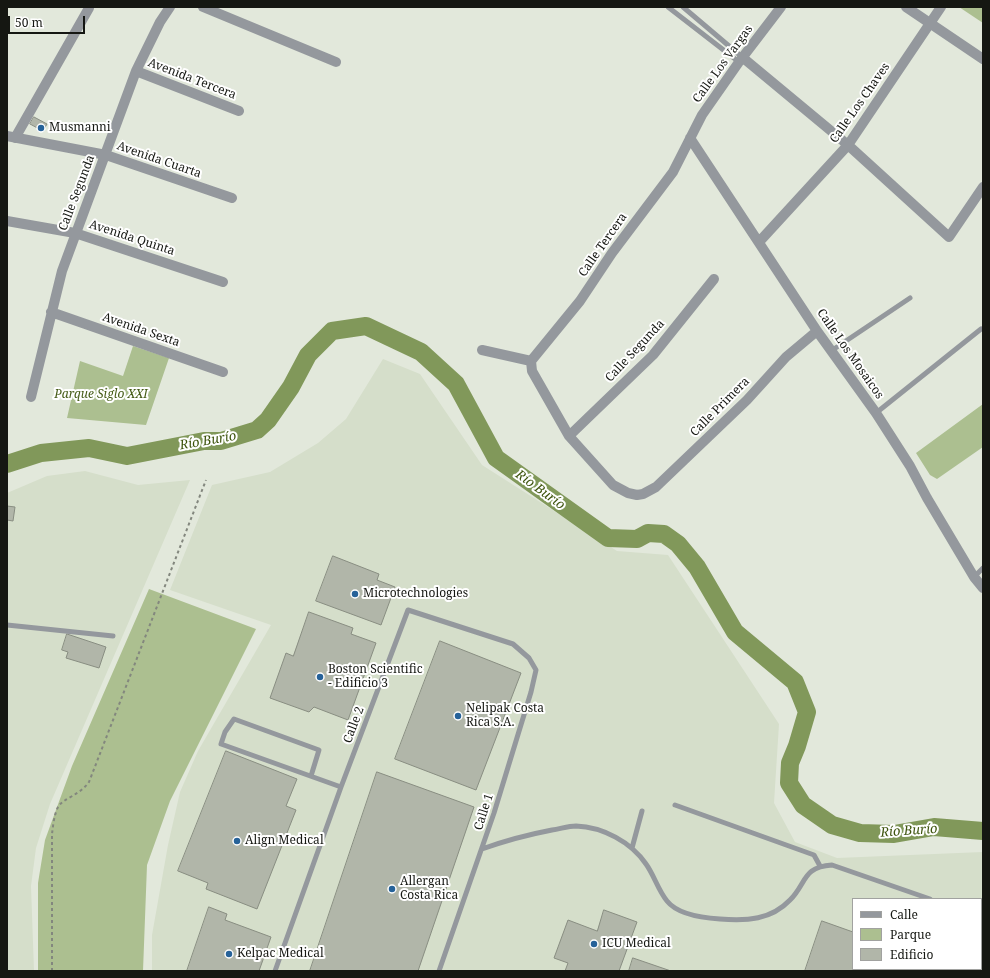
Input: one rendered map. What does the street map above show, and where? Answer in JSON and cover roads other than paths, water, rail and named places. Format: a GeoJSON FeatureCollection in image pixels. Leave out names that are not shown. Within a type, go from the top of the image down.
{"type":"FeatureCollection","features":[{"type":"Feature","properties":{"kind":"street","name":"Calle Segunda"},"geometry":{"type":"LineString","coordinates":[[31,396],[62,271],[75,233],[106,156],[136,72],[160,22],[170,7]]}},
{"type":"Feature","properties":{"kind":"street"},"geometry":{"type":"LineString","coordinates":[[203,7],[336,62]]}},
{"type":"Feature","properties":{"kind":"street","name":"Calle Los Vargas"},"geometry":{"type":"LineString","coordinates":[[690,138],[702,115],[740,59],[781,7]]}},
{"type":"Feature","properties":{"kind":"street"},"geometry":{"type":"LineString","coordinates":[[906,7],[983,59]]}},
{"type":"Feature","properties":{"kind":"street","name":"Calle Los Chaves"},"geometry":{"type":"LineString","coordinates":[[759,242],[848,145],[942,7]]}},
{"type":"Feature","properties":{"kind":"street"},"geometry":{"type":"LineString","coordinates":[[11,137],[89,8]]}},
{"type":"Feature","properties":{"kind":"street"},"geometry":{"type":"LineString","coordinates":[[740,59],[848,145],[949,237],[983,187]]}},
{"type":"Feature","properties":{"kind":"street","name":"Avenida Tercera"},"geometry":{"type":"LineString","coordinates":[[136,72],[239,111]]}},
{"type":"Feature","properties":{"kind":"street","name":"Avenida Cuarta"},"geometry":{"type":"LineString","coordinates":[[11,137],[106,156],[232,198]]}},
{"type":"Feature","properties":{"kind":"street","name":"Calle Los Mosaicos"},"geometry":{"type":"LineString","coordinates":[[690,138],[817,331],[876,413],[910,466],[927,498],[974,577],[983,588]]}},
{"type":"Feature","properties":{"kind":"street","name":"Calle Tercera"},"geometry":{"type":"LineString","coordinates":[[531,361],[580,301],[612,253],[673,172],[690,138]]}},
{"type":"Feature","properties":{"kind":"street","name":"Avenida Quinta"},"geometry":{"type":"LineString","coordinates":[[7,221],[75,233],[223,282]]}},
{"type":"Feature","properties":{"kind":"street","name":"Calle Segunda"},"geometry":{"type":"LineString","coordinates":[[569,436],[653,355],[714,280]]}},
{"type":"Feature","properties":{"kind":"street","name":"Avenida Sexta"},"geometry":{"type":"LineString","coordinates":[[51,312],[223,372]]}},
{"type":"Feature","properties":{"kind":"street","name":"Calle Primera"},"geometry":{"type":"LineString","coordinates":[[569,436],[613,485],[636,495],[649,492],[748,400],[786,357],[817,331]]}},
{"type":"Feature","properties":{"kind":"street"},"geometry":{"type":"LineString","coordinates":[[482,350],[531,361],[532,371],[569,436]]}},
{"type":"Feature","properties":{"kind":"lane"},"geometry":{"type":"LineString","coordinates":[[668,7],[740,59]]}},
{"type":"Feature","properties":{"kind":"lane"},"geometry":{"type":"LineString","coordinates":[[683,7],[740,59]]}},
{"type":"Feature","properties":{"kind":"lane"},"geometry":{"type":"LineString","coordinates":[[831,351],[910,298]]}},
{"type":"Feature","properties":{"kind":"lane"},"geometry":{"type":"LineString","coordinates":[[876,413],[980,329]]}},
{"type":"Feature","properties":{"kind":"lane"},"geometry":{"type":"LineString","coordinates":[[974,577],[983,568]]}},
{"type":"Feature","properties":{"kind":"lane","name":"Calle 2"},"geometry":{"type":"LineString","coordinates":[[275,971],[341,787],[408,610],[512,644],[529,658]]}},
{"type":"Feature","properties":{"kind":"lane"},"geometry":{"type":"LineString","coordinates":[[7,625],[113,636]]}},
{"type":"Feature","properties":{"kind":"lane","name":"Calle 1"},"geometry":{"type":"LineString","coordinates":[[439,971],[494,813],[532,692],[536,670],[529,658]]}},
{"type":"Feature","properties":{"kind":"lane"},"geometry":{"type":"LineString","coordinates":[[310,776],[318,750],[234,719],[225,732],[221,744],[310,776],[341,787]]}},
{"type":"Feature","properties":{"kind":"lane"},"geometry":{"type":"LineString","coordinates":[[675,805],[814,855],[820,866]]}},
{"type":"Feature","properties":{"kind":"lane"},"geometry":{"type":"LineString","coordinates":[[632,848],[642,811]]}},
{"type":"Feature","properties":{"kind":"lane"},"geometry":{"type":"LineString","coordinates":[[482,848],[515,837],[576,826],[595,829],[615,836],[632,848],[646,863],[668,902],[680,910],[696,916],[719,919],[747,920],[765,917],[780,909],[792,898],[802,881],[820,866],[832,865],[927,898]]}},
{"type":"Feature","properties":{"kind":"waterway","name":"Río Burío"},"geometry":{"type":"LineString","coordinates":[[7,464],[41,453],[89,448],[127,456],[204,441],[221,441],[257,430],[268,420],[291,387],[308,355],[332,331],[366,326],[421,352],[456,384],[496,458],[608,538],[637,539],[648,533],[664,534],[678,544],[697,567],[735,632],[795,682],[807,712],[797,746],[790,763],[789,783],[803,805],[832,825],[860,833],[894,834],[934,827],[983,831]]}},
{"type":"Feature","properties":{"kind":"place","name":"Musmanni"},"geometry":{"type":"Point","coordinates":[41,128]}},
{"type":"Feature","properties":{"kind":"place","name":"Microtechnologies"},"geometry":{"type":"Point","coordinates":[355,594]}},
{"type":"Feature","properties":{"kind":"place","name":"Boston Scientific - Edificio 3"},"geometry":{"type":"Point","coordinates":[320,677]}},
{"type":"Feature","properties":{"kind":"place","name":"Nelipak Costa Rica S.A."},"geometry":{"type":"Point","coordinates":[458,716]}},
{"type":"Feature","properties":{"kind":"place","name":"Align Medical"},"geometry":{"type":"Point","coordinates":[237,841]}},
{"type":"Feature","properties":{"kind":"place","name":"Allergan Costa Rica"},"geometry":{"type":"Point","coordinates":[392,889]}},
{"type":"Feature","properties":{"kind":"place","name":"ICU Medical"},"geometry":{"type":"Point","coordinates":[594,944]}},
{"type":"Feature","properties":{"kind":"place","name":"Kelpac Medical"},"geometry":{"type":"Point","coordinates":[229,954]}},
{"type":"Feature","properties":{"kind":"park label","name":"Parque Siglo XXI"},"geometry":{"type":"Point","coordinates":[101,395]}}]}
